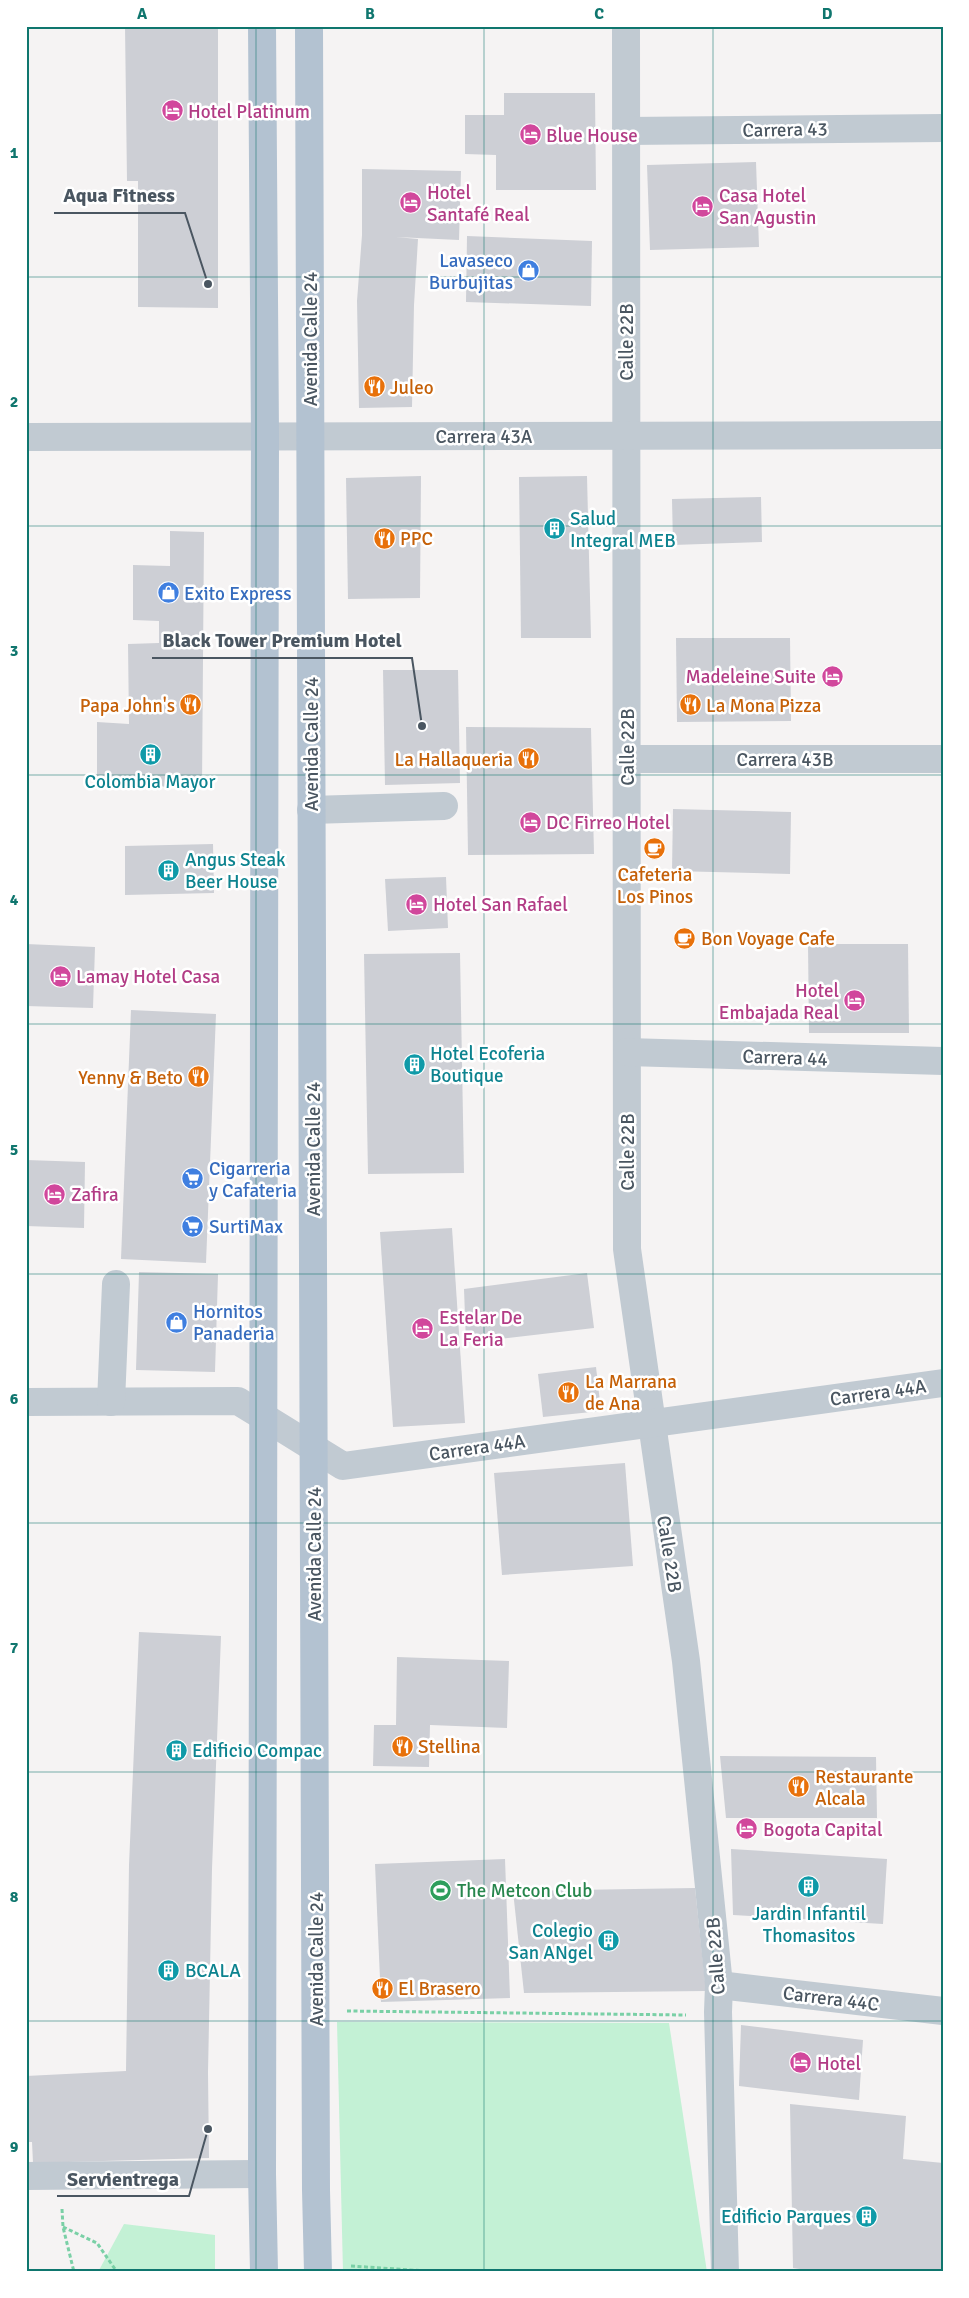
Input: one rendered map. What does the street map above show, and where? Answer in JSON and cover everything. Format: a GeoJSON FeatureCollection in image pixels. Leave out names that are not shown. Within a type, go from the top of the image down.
{"type":"FeatureCollection","features":[{"type":"Feature","properties":{"kind":"main road"},"geometry":{"type":"LineString","coordinates":[[262,26],[266,436],[262,2174],[264,2272]]}},
{"type":"Feature","properties":{"kind":"main road","name":"Avenida Calle 24"},"geometry":{"type":"LineString","coordinates":[[309,26],[316,2190],[318,2272]]}},
{"type":"Feature","properties":{"kind":"street","name":"Calle 22B"},"geometry":{"type":"LineString","coordinates":[[626,26],[627,1249],[686,1661],[719,1984],[718,2012],[725,2272]]}},
{"type":"Feature","properties":{"kind":"street","name":"Carrera 43"},"geometry":{"type":"LineString","coordinates":[[626,131],[943,128]]}},
{"type":"Feature","properties":{"kind":"street","name":"Carrera 43A"},"geometry":{"type":"LineString","coordinates":[[26,437],[943,435]]}},
{"type":"Feature","properties":{"kind":"street","name":"Carrera 43B"},"geometry":{"type":"LineString","coordinates":[[627,759],[943,759]]}},
{"type":"Feature","properties":{"kind":"street"},"geometry":{"type":"LineString","coordinates":[[311,810],[444,806]]}},
{"type":"Feature","properties":{"kind":"street","name":"Carrera 44"},"geometry":{"type":"LineString","coordinates":[[627,1052],[943,1062]]}},
{"type":"Feature","properties":{"kind":"street"},"geometry":{"type":"LineString","coordinates":[[111,1402],[116,1284]]}},
{"type":"Feature","properties":{"kind":"street","name":"Carrera 44A"},"geometry":{"type":"LineString","coordinates":[[26,1402],[238,1401],[343,1466],[943,1383]]}},
{"type":"Feature","properties":{"kind":"street","name":"Carrera 44C"},"geometry":{"type":"LineString","coordinates":[[719,1984],[943,2011]]}},
{"type":"Feature","properties":{"kind":"street"},"geometry":{"type":"LineString","coordinates":[[26,2176],[262,2174]]}},
{"type":"Feature","properties":{"kind":"path"},"geometry":{"type":"LineString","coordinates":[[338,2011],[687,2015]]}},
{"type":"Feature","properties":{"kind":"path"},"geometry":{"type":"LineString","coordinates":[[61,2176],[63,2227],[74,2272]]}},
{"type":"Feature","properties":{"kind":"path"},"geometry":{"type":"LineString","coordinates":[[63,2227],[97,2242],[117,2272]]}},
{"type":"Feature","properties":{"kind":"path"},"geometry":{"type":"LineString","coordinates":[[344,2266],[441,2272]]}},
{"type":"Feature","properties":{"kind":"green space"},"geometry":{"type":"Polygon","coordinates":[[[337,2022],[669,2023],[707,2272],[343,2272],[337,2022]]]}},
{"type":"Feature","properties":{"kind":"green space"},"geometry":{"type":"Polygon","coordinates":[[[124,2224],[215,2235],[215,2272],[98,2272],[124,2224]]]}},
{"type":"Feature","properties":{"kind":"building"},"geometry":{"type":"Polygon","coordinates":[[[125,26],[218,26],[218,308],[138,307],[138,181],[127,181],[125,26]]]}},
{"type":"Feature","properties":{"kind":"building","name":"Blue House"},"geometry":{"type":"Polygon","coordinates":[[[504,93],[595,93],[596,190],[496,190],[496,155],[465,154],[465,115],[504,115],[504,93]]]}},
{"type":"Feature","properties":{"kind":"building","name":"Casa Hotel San Agustin"},"geometry":{"type":"Polygon","coordinates":[[[756,162],[759,247],[650,250],[647,165],[756,162]]]}},
{"type":"Feature","properties":{"kind":"building"},"geometry":{"type":"Polygon","coordinates":[[[362,169],[461,171],[459,240],[396,237],[418,239],[414,305],[412,407],[359,408],[357,301],[362,235],[362,169]]]}},
{"type":"Feature","properties":{"kind":"building","name":"Lavaseco Burbujitas"},"geometry":{"type":"Polygon","coordinates":[[[467,236],[592,241],[591,306],[466,302],[467,236]]]}},
{"type":"Feature","properties":{"kind":"building","name":"PPC"},"geometry":{"type":"Polygon","coordinates":[[[421,476],[420,598],[348,599],[346,478],[421,476]]]}},
{"type":"Feature","properties":{"kind":"building","name":"Salud Integral MEB"},"geometry":{"type":"Polygon","coordinates":[[[587,476],[591,638],[521,638],[519,477],[587,476]]]}},
{"type":"Feature","properties":{"kind":"building"},"geometry":{"type":"Polygon","coordinates":[[[761,497],[762,542],[673,545],[672,499],[761,497]]]}},
{"type":"Feature","properties":{"kind":"building"},"geometry":{"type":"Polygon","coordinates":[[[170,531],[204,532],[202,787],[97,786],[97,722],[129,724],[128,644],[159,643],[159,621],[133,620],[133,565],[170,566],[170,531]]]}},
{"type":"Feature","properties":{"kind":"building"},"geometry":{"type":"Polygon","coordinates":[[[676,638],[790,638],[791,721],[677,722],[676,638]]]}},
{"type":"Feature","properties":{"kind":"building"},"geometry":{"type":"Polygon","coordinates":[[[383,670],[458,670],[460,783],[385,785],[383,670]]]}},
{"type":"Feature","properties":{"kind":"building"},"geometry":{"type":"Polygon","coordinates":[[[466,727],[591,728],[594,854],[468,855],[466,727]]]}},
{"type":"Feature","properties":{"kind":"building"},"geometry":{"type":"Polygon","coordinates":[[[673,809],[791,812],[790,874],[672,871],[673,809]]]}},
{"type":"Feature","properties":{"kind":"building","name":"Angus Steak Beer House"},"geometry":{"type":"Polygon","coordinates":[[[213,844],[214,893],[125,895],[125,846],[213,844]]]}},
{"type":"Feature","properties":{"kind":"building","name":"Hotel San Rafael"},"geometry":{"type":"Polygon","coordinates":[[[446,877],[448,928],[388,931],[385,879],[446,877]]]}},
{"type":"Feature","properties":{"kind":"building","name":"Lamay Hotel Casa"},"geometry":{"type":"Polygon","coordinates":[[[26,944],[95,947],[93,1008],[26,1006],[26,944]]]}},
{"type":"Feature","properties":{"kind":"building"},"geometry":{"type":"Polygon","coordinates":[[[808,944],[908,944],[909,1033],[809,1033],[808,944]]]}},
{"type":"Feature","properties":{"kind":"building","name":"Hotel Ecoferia Boutique"},"geometry":{"type":"Polygon","coordinates":[[[460,953],[464,1173],[368,1174],[364,954],[460,953]]]}},
{"type":"Feature","properties":{"kind":"building"},"geometry":{"type":"Polygon","coordinates":[[[131,1010],[216,1014],[206,1263],[121,1259],[131,1010]]]}},
{"type":"Feature","properties":{"kind":"building","name":"Zafira"},"geometry":{"type":"Polygon","coordinates":[[[26,1160],[85,1162],[84,1228],[26,1226],[26,1160]]]}},
{"type":"Feature","properties":{"kind":"building","name":"Estelar De La Feria"},"geometry":{"type":"Polygon","coordinates":[[[452,1228],[465,1423],[393,1427],[380,1232],[452,1228]]]}},
{"type":"Feature","properties":{"kind":"building","name":"Hornitos Panaderia"},"geometry":{"type":"Polygon","coordinates":[[[139,1272],[218,1274],[215,1372],[136,1370],[139,1272]]]}},
{"type":"Feature","properties":{"kind":"building"},"geometry":{"type":"Polygon","coordinates":[[[587,1273],[594,1328],[466,1343],[464,1289],[587,1273]]]}},
{"type":"Feature","properties":{"kind":"building","name":"La Marrana de Ana"},"geometry":{"type":"Polygon","coordinates":[[[596,1367],[601,1411],[543,1417],[538,1374],[596,1367]]]}},
{"type":"Feature","properties":{"kind":"building"},"geometry":{"type":"Polygon","coordinates":[[[625,1463],[633,1566],[502,1575],[494,1473],[625,1463]]]}},
{"type":"Feature","properties":{"kind":"building"},"geometry":{"type":"Polygon","coordinates":[[[139,1632],[221,1636],[212,1869],[208,2073],[209,2158],[33,2163],[32,2142],[26,2142],[26,2076],[126,2071],[129,1865],[139,1632]]]}},
{"type":"Feature","properties":{"kind":"building"},"geometry":{"type":"Polygon","coordinates":[[[397,1657],[509,1661],[507,1728],[430,1725],[429,1767],[373,1766],[374,1725],[396,1725],[397,1657]]]}},
{"type":"Feature","properties":{"kind":"building","name":"Restaurante Alcala"},"geometry":{"type":"Polygon","coordinates":[[[720,1756],[876,1757],[877,1818],[726,1818],[720,1756]]]}},
{"type":"Feature","properties":{"kind":"building","name":"Jardin Infantil Thomasitos"},"geometry":{"type":"Polygon","coordinates":[[[731,1849],[887,1859],[883,1924],[733,1915],[731,1849]]]}},
{"type":"Feature","properties":{"kind":"building"},"geometry":{"type":"Polygon","coordinates":[[[505,1859],[510,1998],[381,2002],[375,1864],[505,1859]]]}},
{"type":"Feature","properties":{"kind":"building","name":"Colegio San ANgel"},"geometry":{"type":"Polygon","coordinates":[[[695,1888],[706,1991],[524,1993],[513,1891],[695,1888]]]}},
{"type":"Feature","properties":{"kind":"building","name":"Hotel"},"geometry":{"type":"Polygon","coordinates":[[[741,2025],[863,2040],[859,2100],[739,2086],[741,2025]]]}},
{"type":"Feature","properties":{"kind":"building","name":"Edificio Parques"},"geometry":{"type":"Polygon","coordinates":[[[790,2104],[906,2116],[903,2159],[943,2163],[943,2272],[819,2272],[793,2268],[790,2104]]]}},
{"type":"Feature","properties":{"kind":"place","name":"Hotel Platinum"},"geometry":{"type":"Point","coordinates":[172,111]}},
{"type":"Feature","properties":{"kind":"place","name":"Blue House"},"geometry":{"type":"Point","coordinates":[530,135]}},
{"type":"Feature","properties":{"kind":"place","name":"Hotel Santafé Real"},"geometry":{"type":"Point","coordinates":[411,203]}},
{"type":"Feature","properties":{"kind":"place","name":"Casa Hotel San Agustin"},"geometry":{"type":"Point","coordinates":[703,206]}},
{"type":"Feature","properties":{"kind":"place","name":"Lavaseco Burbujitas"},"geometry":{"type":"Point","coordinates":[529,271]}},
{"type":"Feature","properties":{"kind":"place","name":"Aqua Fitness"},"geometry":{"type":"Point","coordinates":[208,284]}},
{"type":"Feature","properties":{"kind":"place","name":"Juleo"},"geometry":{"type":"Point","coordinates":[374,387]}},
{"type":"Feature","properties":{"kind":"place","name":"Salud Integral MEB"},"geometry":{"type":"Point","coordinates":[554,529]}},
{"type":"Feature","properties":{"kind":"place","name":"PPC"},"geometry":{"type":"Point","coordinates":[384,538]}},
{"type":"Feature","properties":{"kind":"place","name":"Exito Express"},"geometry":{"type":"Point","coordinates":[168,593]}},
{"type":"Feature","properties":{"kind":"place","name":"Madeleine Suite"},"geometry":{"type":"Point","coordinates":[832,676]}},
{"type":"Feature","properties":{"kind":"place","name":"Papa John's"},"geometry":{"type":"Point","coordinates":[191,705]}},
{"type":"Feature","properties":{"kind":"place","name":"La Mona Pizza"},"geometry":{"type":"Point","coordinates":[690,705]}},
{"type":"Feature","properties":{"kind":"place","name":"Black Tower Premium Hotel"},"geometry":{"type":"Point","coordinates":[422,726]}},
{"type":"Feature","properties":{"kind":"place","name":"Colombia Mayor"},"geometry":{"type":"Point","coordinates":[150,755]}},
{"type":"Feature","properties":{"kind":"place","name":"La Hallaqueria"},"geometry":{"type":"Point","coordinates":[529,759]}},
{"type":"Feature","properties":{"kind":"place","name":"DC Firreo Hotel"},"geometry":{"type":"Point","coordinates":[530,822]}},
{"type":"Feature","properties":{"kind":"place","name":"Cafeteria Los Pinos"},"geometry":{"type":"Point","coordinates":[655,848]}},
{"type":"Feature","properties":{"kind":"place","name":"Angus Steak Beer House"},"geometry":{"type":"Point","coordinates":[169,870]}},
{"type":"Feature","properties":{"kind":"place","name":"Hotel San Rafael"},"geometry":{"type":"Point","coordinates":[417,904]}},
{"type":"Feature","properties":{"kind":"place","name":"Bon Voyage Cafe"},"geometry":{"type":"Point","coordinates":[685,938]}},
{"type":"Feature","properties":{"kind":"place","name":"Lamay Hotel Casa"},"geometry":{"type":"Point","coordinates":[60,976]}},
{"type":"Feature","properties":{"kind":"place","name":"Hotel Embajada Real"},"geometry":{"type":"Point","coordinates":[855,1001]}},
{"type":"Feature","properties":{"kind":"place","name":"Hotel Ecoferia Boutique"},"geometry":{"type":"Point","coordinates":[414,1064]}},
{"type":"Feature","properties":{"kind":"place","name":"Yenny & Beto"},"geometry":{"type":"Point","coordinates":[199,1077]}},
{"type":"Feature","properties":{"kind":"place","name":"Cigarreria y Cafateria"},"geometry":{"type":"Point","coordinates":[193,1179]}},
{"type":"Feature","properties":{"kind":"place","name":"Zafira"},"geometry":{"type":"Point","coordinates":[55,1194]}},
{"type":"Feature","properties":{"kind":"place","name":"SurtiMax"},"geometry":{"type":"Point","coordinates":[193,1226]}},
{"type":"Feature","properties":{"kind":"place","name":"Hornitos Panaderia"},"geometry":{"type":"Point","coordinates":[177,1322]}},
{"type":"Feature","properties":{"kind":"place","name":"Estelar De La Feria"},"geometry":{"type":"Point","coordinates":[423,1328]}},
{"type":"Feature","properties":{"kind":"place","name":"La Marrana de Ana"},"geometry":{"type":"Point","coordinates":[569,1392]}},
{"type":"Feature","properties":{"kind":"place","name":"Stellina"},"geometry":{"type":"Point","coordinates":[402,1746]}},
{"type":"Feature","properties":{"kind":"place","name":"Edificio Compac"},"geometry":{"type":"Point","coordinates":[176,1750]}},
{"type":"Feature","properties":{"kind":"place","name":"Restaurante Alcala"},"geometry":{"type":"Point","coordinates":[799,1787]}},
{"type":"Feature","properties":{"kind":"place","name":"Bogota Capital"},"geometry":{"type":"Point","coordinates":[747,1829]}},
{"type":"Feature","properties":{"kind":"place","name":"Jardin Infantil Thomasitos"},"geometry":{"type":"Point","coordinates":[809,1887]}},
{"type":"Feature","properties":{"kind":"place","name":"The Metcon Club"},"geometry":{"type":"Point","coordinates":[441,1890]}},
{"type":"Feature","properties":{"kind":"place","name":"Colegio San ANgel"},"geometry":{"type":"Point","coordinates":[609,1941]}},
{"type":"Feature","properties":{"kind":"place","name":"BCALA"},"geometry":{"type":"Point","coordinates":[169,1970]}},
{"type":"Feature","properties":{"kind":"place","name":"El Brasero"},"geometry":{"type":"Point","coordinates":[382,1988]}},
{"type":"Feature","properties":{"kind":"place","name":"Hotel"},"geometry":{"type":"Point","coordinates":[801,2063]}},
{"type":"Feature","properties":{"kind":"place","name":"Servientrega"},"geometry":{"type":"Point","coordinates":[208,2129]}},
{"type":"Feature","properties":{"kind":"place","name":"Edificio Parques"},"geometry":{"type":"Point","coordinates":[867,2216]}}]}
